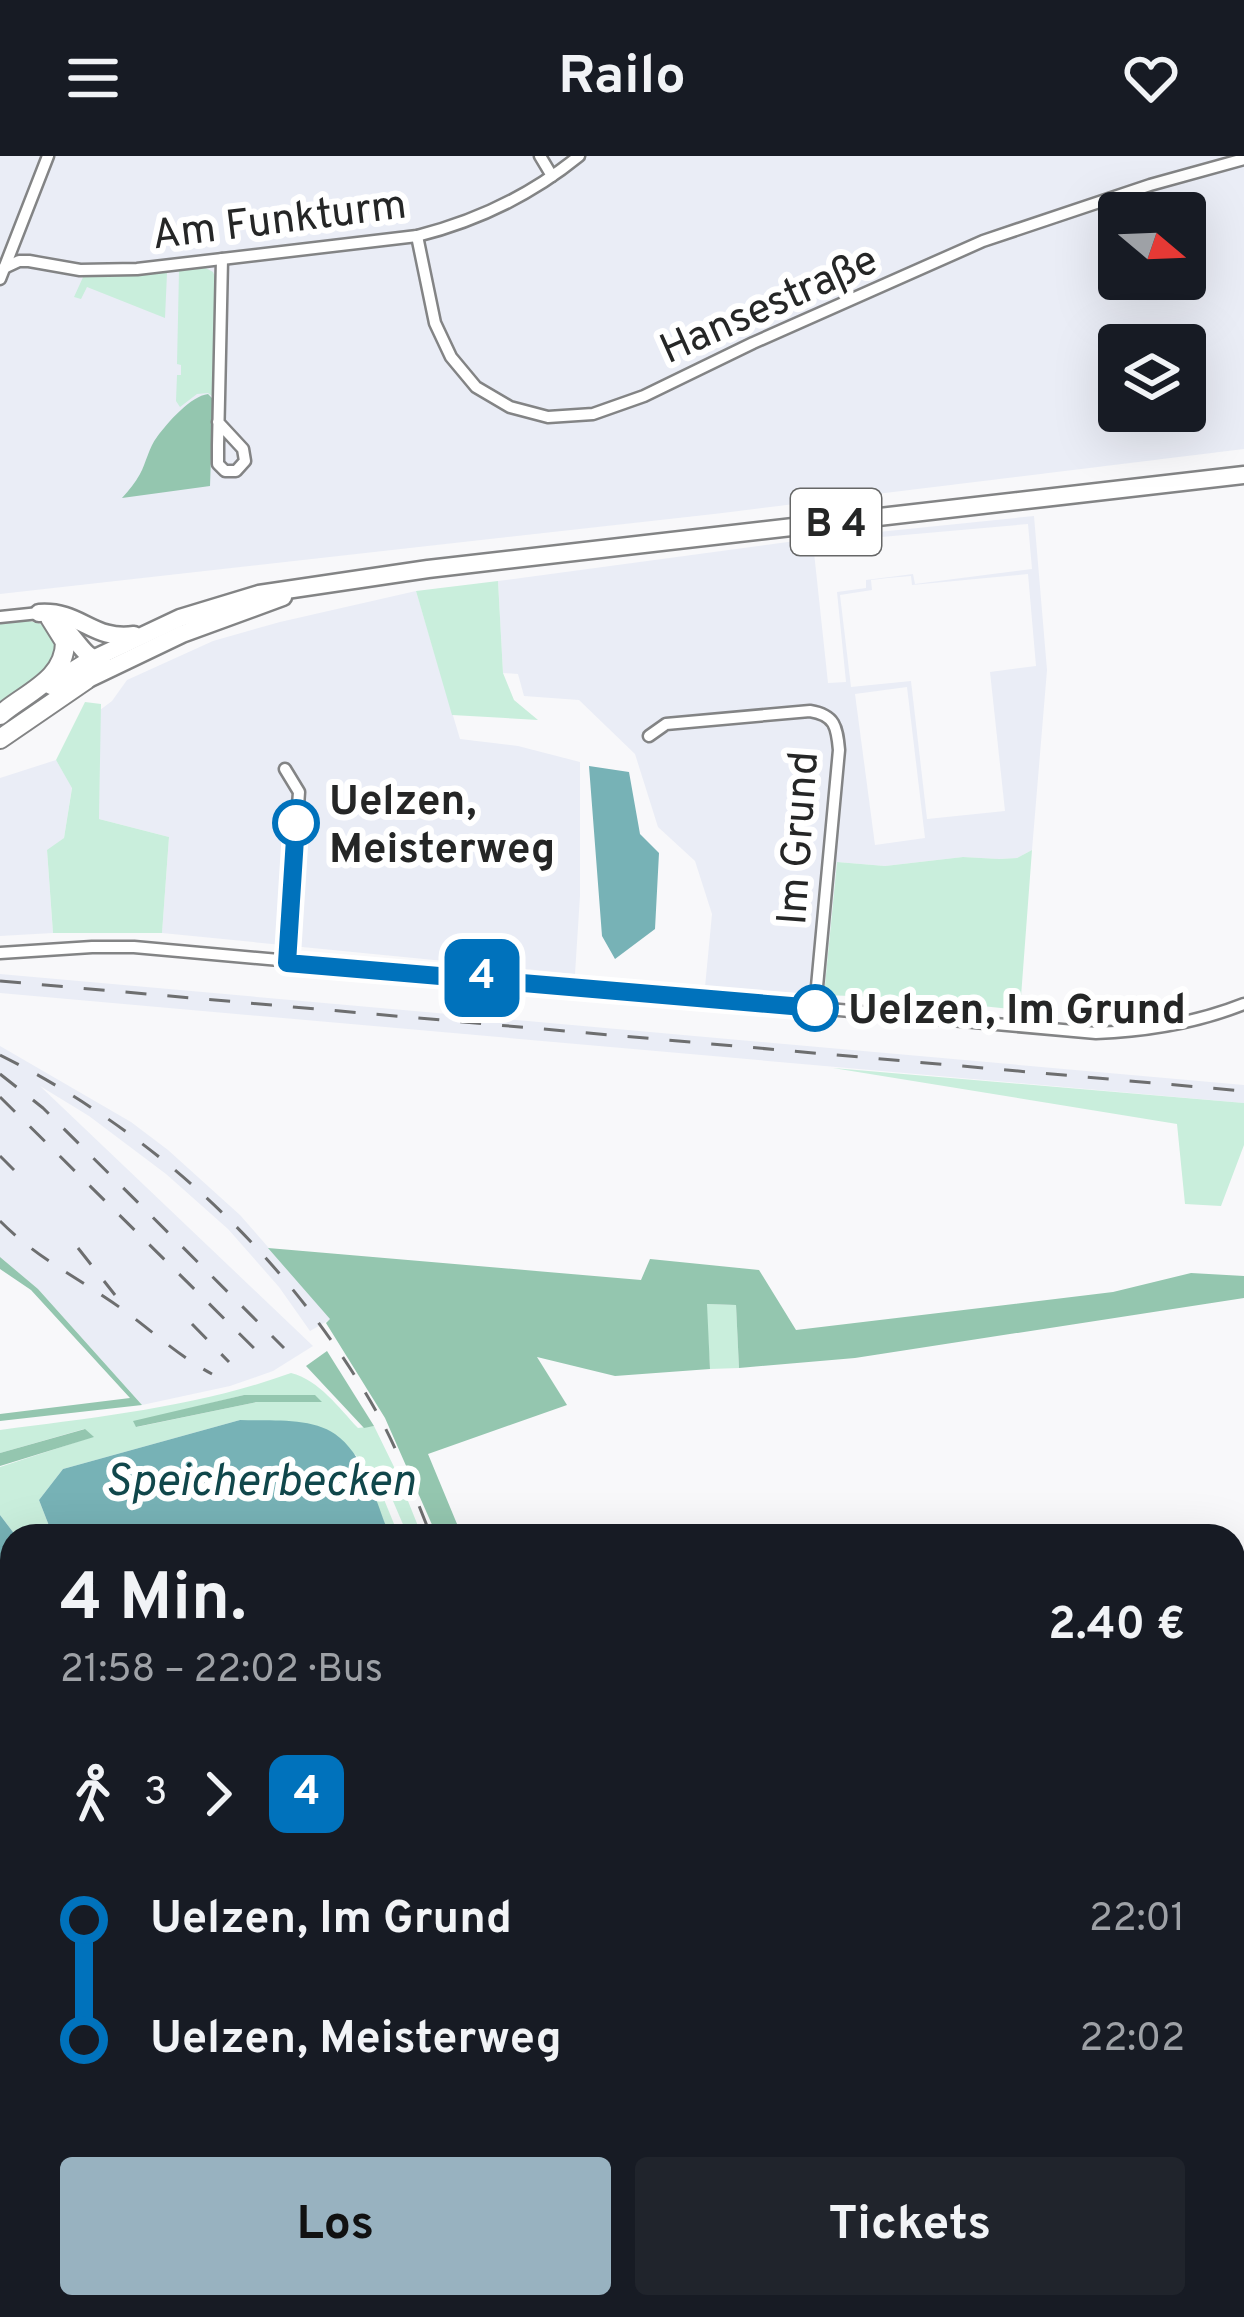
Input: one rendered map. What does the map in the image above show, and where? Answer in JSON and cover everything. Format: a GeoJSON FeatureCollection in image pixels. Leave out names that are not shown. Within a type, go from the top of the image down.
{"type":"FeatureCollection","features":[{"type":"Feature","properties":{"kind":"highway"},"geometry":{"type":"LineString","coordinates":[[0,717],[58,669],[65,642],[44,615]]}},
{"type":"Feature","properties":{"kind":"highway","name":"B 4"},"geometry":{"type":"LineString","coordinates":[[0,717],[93,659]]}},
{"type":"Feature","properties":{"kind":"highway","name":"B 4"},"geometry":{"type":"LineString","coordinates":[[0,739],[86,680]]}},
{"type":"Feature","properties":{"kind":"main road","name":"B 4"},"geometry":{"type":"LineString","coordinates":[[93,659],[144,633],[259,594],[428,569],[1244,475]]}},
{"type":"Feature","properties":{"kind":"main road","name":"B 4"},"geometry":{"type":"LineString","coordinates":[[86,680],[182,634],[300,590]]}},
{"type":"Feature","properties":{"kind":"main road"},"geometry":{"type":"LineString","coordinates":[[44,615],[63,613],[113,636],[144,633]]}},
{"type":"Feature","properties":{"kind":"main road"},"geometry":{"type":"LineString","coordinates":[[44,615],[71,633],[93,659],[116,664]]}},
{"type":"Feature","properties":{"kind":"main road"},"geometry":{"type":"LineString","coordinates":[[80,622],[90,639],[93,659],[86,680]]}},
{"type":"Feature","properties":{"kind":"street"},"geometry":{"type":"LineString","coordinates":[[2,273],[48,156]]}},
{"type":"Feature","properties":{"kind":"street"},"geometry":{"type":"LineString","coordinates":[[540,156],[551,176]]}},
{"type":"Feature","properties":{"kind":"street","name":"Am Funkturm"},"geometry":{"type":"LineString","coordinates":[[2,273],[20,261],[109,270],[417,236],[496,209],[578,156]]}},
{"type":"Feature","properties":{"kind":"street","name":"Hansestraße"},"geometry":{"type":"LineString","coordinates":[[417,236],[435,322],[451,357],[476,387],[510,407],[548,417],[593,414],[644,396],[983,241],[1244,159]]}},
{"type":"Feature","properties":{"kind":"street"},"geometry":{"type":"LineString","coordinates":[[218,422],[222,259]]}},
{"type":"Feature","properties":{"kind":"street"},"geometry":{"type":"LineString","coordinates":[[0,617],[44,615]]}},
{"type":"Feature","properties":{"kind":"street","name":"Im Grund"},"geometry":{"type":"LineString","coordinates":[[649,736],[666,724],[810,711],[828,716],[837,726],[839,750],[815,1008]]}},
{"type":"Feature","properties":{"kind":"street"},"geometry":{"type":"LineString","coordinates":[[285,769],[298,792],[287,963]]}},
{"type":"Feature","properties":{"kind":"street"},"geometry":{"type":"LineString","coordinates":[[0,953],[134,947],[1096,1033],[1190,1022],[1244,1004]]}},
{"type":"Feature","properties":{"kind":"shaded area"},"geometry":{"type":"Polygon","coordinates":[[[0,156],[1244,156],[1244,449],[0,594],[0,156]]]}},
{"type":"Feature","properties":{"kind":"shaded area"},"geometry":{"type":"Polygon","coordinates":[[[1034,516],[1047,670],[1032,850],[1017,858],[963,857],[885,866],[837,862],[824,995],[705,987],[712,914],[695,861],[658,827],[635,754],[579,700],[524,696],[518,674],[503,673],[498,581],[810,539],[1034,516]],[[1028,524],[813,543],[828,683],[846,682],[837,592],[866,588],[866,580],[913,574],[915,584],[1032,569],[1028,524]],[[1028,574],[912,585],[911,576],[871,580],[872,590],[840,595],[851,687],[911,681],[927,819],[1005,811],[990,672],[1036,666],[1028,574]],[[907,687],[855,694],[875,845],[925,838],[907,687]]]}},
{"type":"Feature","properties":{"kind":"shaded area"},"geometry":{"type":"Polygon","coordinates":[[[416,591],[460,739],[518,746],[580,762],[575,974],[162,933],[169,837],[99,819],[100,710],[127,680],[213,641],[416,591]]]}},
{"type":"Feature","properties":{"kind":"shaded area"},"geometry":{"type":"Polygon","coordinates":[[[56,760],[72,787],[64,838],[47,851],[53,933],[0,936],[0,778],[56,760]]]}},
{"type":"Feature","properties":{"kind":"shaded area"},"geometry":{"type":"Polygon","coordinates":[[[0,974],[1244,1085],[1244,1103],[0,993],[0,974]]]}},
{"type":"Feature","properties":{"kind":"shaded area"},"geometry":{"type":"Polygon","coordinates":[[[0,1046],[131,1122],[240,1215],[331,1319],[310,1331],[228,1229],[166,1174],[40,1086],[313,1346],[273,1371],[230,1386],[142,1405],[38,1289],[0,1257],[0,1046]]]}},
{"type":"Feature","properties":{"kind":"green space"},"geometry":{"type":"Polygon","coordinates":[[[202,266],[216,279],[213,397],[197,394],[180,407],[176,401],[177,375],[181,375],[177,364],[179,271],[202,266]]]}},
{"type":"Feature","properties":{"kind":"green space"},"geometry":{"type":"Polygon","coordinates":[[[164,271],[165,318],[87,287],[81,299],[74,297],[84,275],[164,271]]]}},
{"type":"Feature","properties":{"kind":"green space"},"geometry":{"type":"Polygon","coordinates":[[[208,394],[213,399],[210,486],[122,498],[173,417],[208,394]]]}},
{"type":"Feature","properties":{"kind":"green space"},"geometry":{"type":"Polygon","coordinates":[[[498,581],[503,673],[514,700],[538,720],[452,715],[416,591],[498,581]]]}},
{"type":"Feature","properties":{"kind":"green space"},"geometry":{"type":"Polygon","coordinates":[[[22,620],[50,630],[57,650],[39,678],[0,704],[0,622],[22,620]]]}},
{"type":"Feature","properties":{"kind":"green space"},"geometry":{"type":"Polygon","coordinates":[[[85,702],[101,704],[99,819],[169,837],[162,933],[53,933],[47,850],[64,838],[72,788],[56,760],[85,702]]]}},
{"type":"Feature","properties":{"kind":"green space"},"geometry":{"type":"Polygon","coordinates":[[[1032,850],[1020,1010],[824,995],[837,862],[885,866],[963,857],[1017,858],[1032,850]]]}},
{"type":"Feature","properties":{"kind":"green space"},"geometry":{"type":"Polygon","coordinates":[[[833,1068],[1244,1103],[1244,1145],[1221,1206],[1185,1204],[1177,1124],[833,1068]]]}},
{"type":"Feature","properties":{"kind":"green space"},"geometry":{"type":"Polygon","coordinates":[[[268,1248],[641,1280],[650,1259],[759,1270],[796,1330],[1113,1292],[1191,1273],[1244,1276],[1244,1298],[855,1358],[739,1368],[736,1305],[707,1304],[710,1369],[615,1376],[537,1357],[567,1405],[428,1454],[457,1524],[432,1524],[385,1418],[326,1323],[330,1319],[268,1248]]]}},
{"type":"Feature","properties":{"kind":"green space"},"geometry":{"type":"Polygon","coordinates":[[[0,1257],[38,1289],[142,1405],[0,1421],[0,1414],[130,1398],[31,1290],[0,1269],[0,1257]]]}},
{"type":"Feature","properties":{"kind":"green space"},"geometry":{"type":"Polygon","coordinates":[[[706,1304],[736,1305],[739,1368],[710,1369],[706,1304]]]}},
{"type":"Feature","properties":{"kind":"green space"},"geometry":{"type":"Polygon","coordinates":[[[327,1351],[374,1426],[364,1428],[306,1366],[327,1351]]]}},
{"type":"Feature","properties":{"kind":"green space"},"geometry":{"type":"Polygon","coordinates":[[[291,1373],[319,1388],[358,1428],[374,1426],[417,1524],[403,1524],[390,1494],[383,1497],[394,1524],[385,1524],[356,1455],[240,1420],[63,1469],[39,1500],[48,1524],[7,1524],[0,1515],[0,1467],[92,1437],[84,1429],[0,1453],[0,1430],[220,1394],[291,1373]],[[244,1395],[134,1422],[137,1427],[257,1402],[320,1402],[244,1395]]]}},
{"type":"Feature","properties":{"kind":"green space"},"geometry":{"type":"Polygon","coordinates":[[[244,1395],[315,1395],[322,1402],[257,1402],[136,1427],[133,1421],[244,1395]]]}},
{"type":"Feature","properties":{"kind":"green space"},"geometry":{"type":"Polygon","coordinates":[[[85,1429],[94,1437],[0,1466],[0,1453],[85,1429]]]}},
{"type":"Feature","properties":{"kind":"water"},"geometry":{"type":"Polygon","coordinates":[[[589,766],[629,772],[640,834],[659,853],[655,929],[615,959],[602,936],[589,766]]]}},
{"type":"Feature","properties":{"kind":"water","name":"Speicherbecken"},"geometry":{"type":"Polygon","coordinates":[[[240,1420],[302,1422],[346,1443],[362,1467],[386,1524],[48,1524],[39,1500],[63,1469],[240,1420]]]}},
{"type":"Feature","properties":{"kind":"railway"},"geometry":{"type":"LineString","coordinates":[[0,981],[1244,1091]]}},
{"type":"Feature","properties":{"kind":"railway"},"geometry":{"type":"LineString","coordinates":[[0,1055],[59,1087],[168,1164],[264,1256],[345,1361],[380,1418],[426,1524]]}},
{"type":"Feature","properties":{"kind":"railway"},"geometry":{"type":"LineString","coordinates":[[0,1074],[43,1108],[284,1348]]}},
{"type":"Feature","properties":{"kind":"railway"},"geometry":{"type":"LineString","coordinates":[[0,1097],[262,1356]]}},
{"type":"Feature","properties":{"kind":"railway"},"geometry":{"type":"LineString","coordinates":[[0,1156],[14,1170]]}},
{"type":"Feature","properties":{"kind":"railway"},"geometry":{"type":"LineString","coordinates":[[0,1221],[38,1254],[212,1374]]}},
{"type":"Feature","properties":{"kind":"railway"},"geometry":{"type":"LineString","coordinates":[[78,1248],[115,1295]]}},
{"type":"Feature","properties":{"kind":"railway"},"geometry":{"type":"LineString","coordinates":[[192,1324],[229,1362]]}},
{"type":"Feature","properties":{"kind":"bus line","name":"4"},"geometry":{"type":"LineString","coordinates":[[296,823],[287,963],[815,1008]]}},
{"type":"Feature","properties":{"kind":"place","name":"Uelzen, Meisterweg"},"geometry":{"type":"Point","coordinates":[296,823]}},
{"type":"Feature","properties":{"kind":"place","name":"Uelzen, Im Grund"},"geometry":{"type":"Point","coordinates":[815,1008]}}]}
